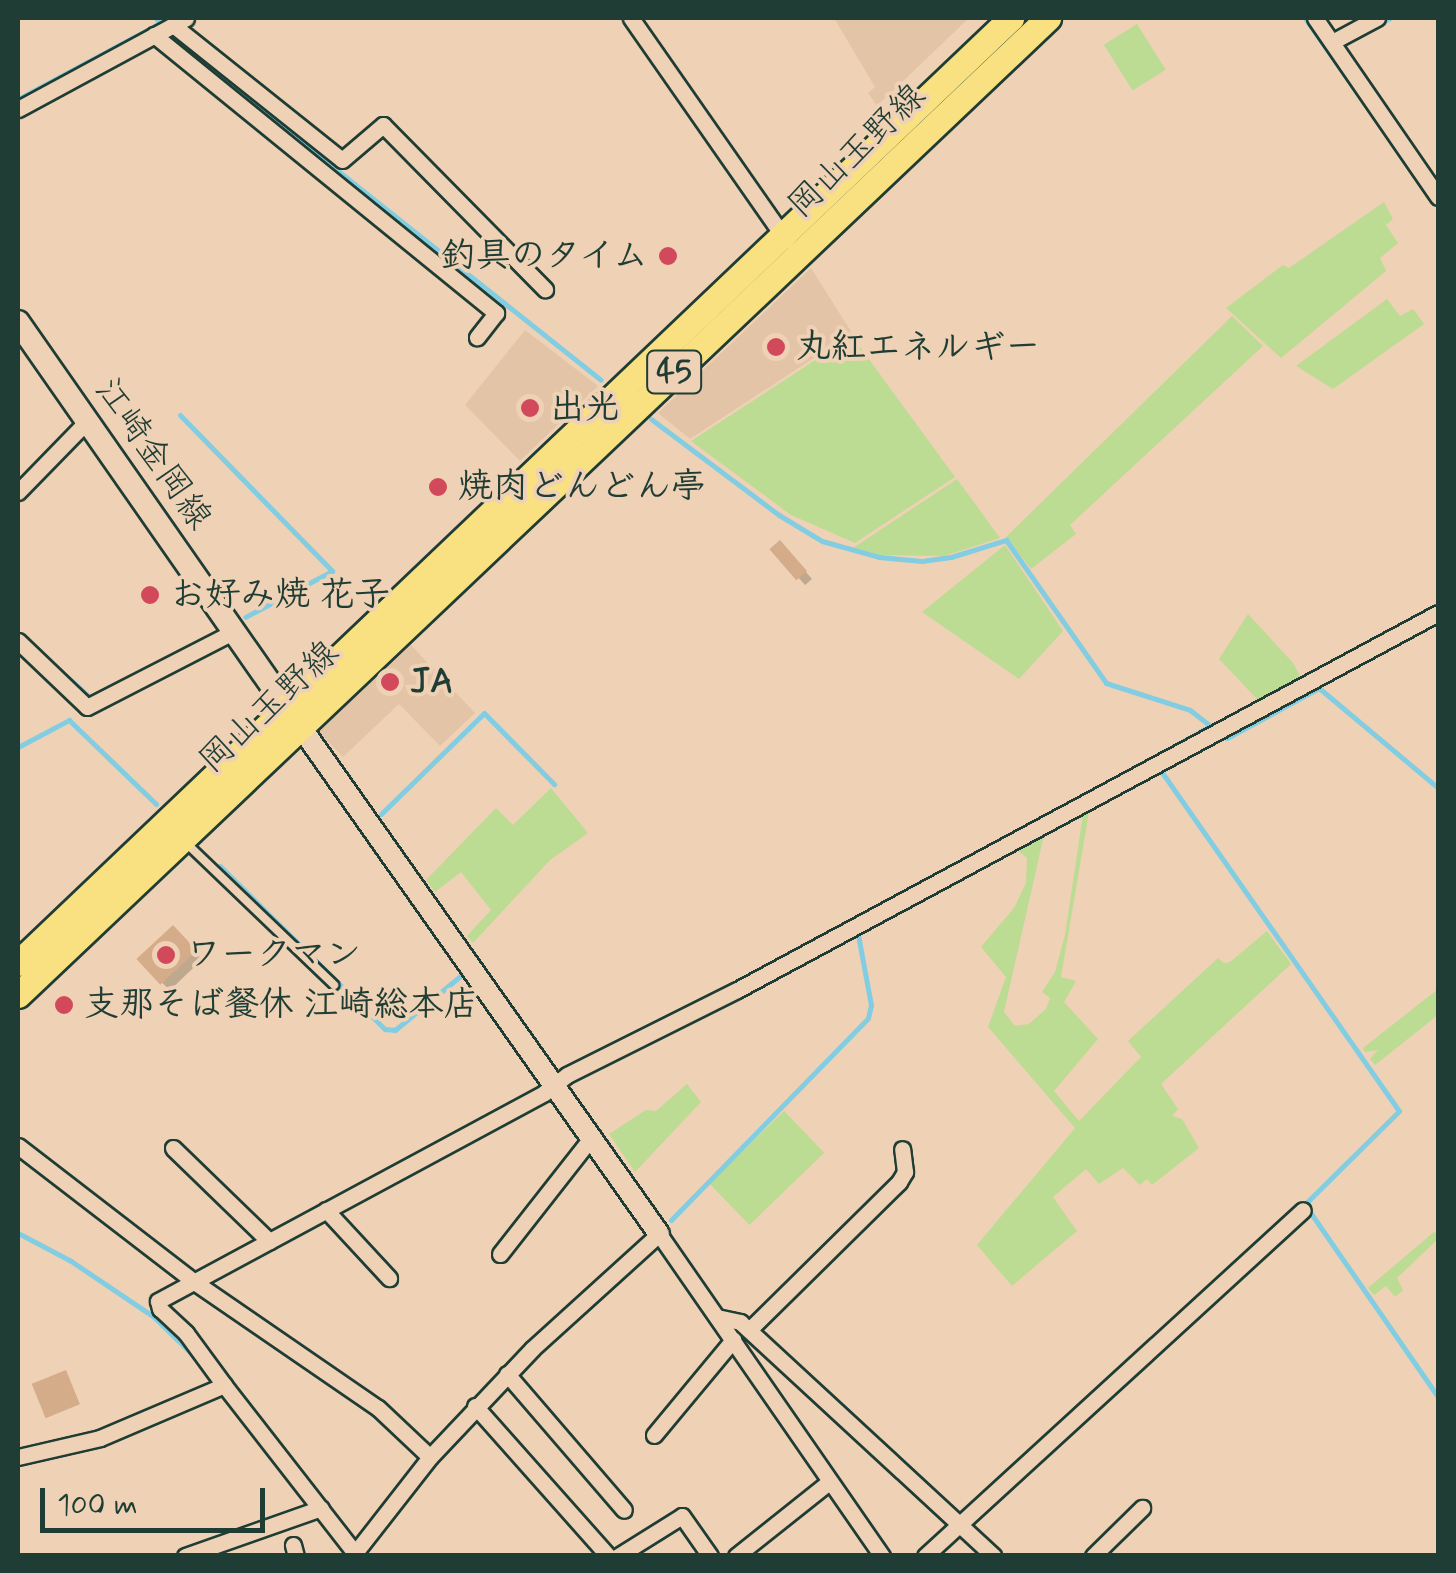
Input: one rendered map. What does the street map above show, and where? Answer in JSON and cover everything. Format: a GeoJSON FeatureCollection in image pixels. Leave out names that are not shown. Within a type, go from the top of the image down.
{"type":"FeatureCollection","features":[{"type":"Feature","properties":{"kind":"main road","name":"岡山玉野線"},"geometry":{"type":"LineString","coordinates":[[18,963],[294,716],[789,245],[1011,18]]}},
{"type":"Feature","properties":{"kind":"main road","name":"岡山玉野線"},"geometry":{"type":"LineString","coordinates":[[789,245],[1048,18]]}},
{"type":"Feature","properties":{"kind":"main road","name":"江崎金岡線"},"geometry":{"type":"LineString","coordinates":[[18,322],[294,716]]}},
{"type":"Feature","properties":{"kind":"main road","name":"岡山玉野線"},"geometry":{"type":"LineString","coordinates":[[18,995],[180,838],[294,716]]}},
{"type":"Feature","properties":{"kind":"street"},"geometry":{"type":"LineString","coordinates":[[631,18],[789,245]]}},
{"type":"Feature","properties":{"kind":"street"},"geometry":{"type":"LineString","coordinates":[[1314,18],[1438,196]]}},
{"type":"Feature","properties":{"kind":"street"},"geometry":{"type":"LineString","coordinates":[[1332,42],[1377,18]]}},
{"type":"Feature","properties":{"kind":"street"},"geometry":{"type":"LineString","coordinates":[[18,108],[168,28]]}},
{"type":"Feature","properties":{"kind":"street"},"geometry":{"type":"LineString","coordinates":[[168,28],[342,160],[383,126],[545,289]]}},
{"type":"Feature","properties":{"kind":"street"},"geometry":{"type":"LineString","coordinates":[[168,28],[496,313],[477,337]]}},
{"type":"Feature","properties":{"kind":"street"},"geometry":{"type":"LineString","coordinates":[[18,492],[87,420]]}},
{"type":"Feature","properties":{"kind":"street"},"geometry":{"type":"LineString","coordinates":[[659,1234],[475,1406],[356,1554],[220,1387],[186,1333],[160,1309],[158,1301],[1438,613]]}},
{"type":"Feature","properties":{"kind":"street"},"geometry":{"type":"LineString","coordinates":[[18,641],[87,708],[234,632]]}},
{"type":"Feature","properties":{"kind":"street"},"geometry":{"type":"LineString","coordinates":[[294,716],[882,1556]]}},
{"type":"Feature","properties":{"kind":"street"},"geometry":{"type":"LineString","coordinates":[[500,1254],[591,1138]]}},
{"type":"Feature","properties":{"kind":"street"},"geometry":{"type":"LineString","coordinates":[[18,1146],[193,1281],[378,1408],[430,1458]]}},
{"type":"Feature","properties":{"kind":"street"},"geometry":{"type":"LineString","coordinates":[[173,1148],[268,1240]]}},
{"type":"Feature","properties":{"kind":"street"},"geometry":{"type":"LineString","coordinates":[[749,1330],[899,1182],[905,1172],[902,1150]]}},
{"type":"Feature","properties":{"kind":"street"},"geometry":{"type":"LineString","coordinates":[[326,1210],[389,1278]]}},
{"type":"Feature","properties":{"kind":"street"},"geometry":{"type":"LineString","coordinates":[[925,1556],[1303,1210]]}},
{"type":"Feature","properties":{"kind":"street"},"geometry":{"type":"LineString","coordinates":[[717,1317],[740,1322],[994,1556]]}},
{"type":"Feature","properties":{"kind":"street"},"geometry":{"type":"LineString","coordinates":[[654,1435],[733,1340]]}},
{"type":"Feature","properties":{"kind":"street"},"geometry":{"type":"LineString","coordinates":[[507,1374],[624,1510]]}},
{"type":"Feature","properties":{"kind":"street"},"geometry":{"type":"LineString","coordinates":[[18,1458],[100,1438],[220,1387]]}},
{"type":"Feature","properties":{"kind":"street"},"geometry":{"type":"LineString","coordinates":[[475,1406],[608,1556]]}},
{"type":"Feature","properties":{"kind":"street"},"geometry":{"type":"LineString","coordinates":[[736,1556],[829,1482]]}},
{"type":"Feature","properties":{"kind":"street"},"geometry":{"type":"LineString","coordinates":[[1094,1556],[1142,1508]]}},
{"type":"Feature","properties":{"kind":"street"},"geometry":{"type":"LineString","coordinates":[[185,1556],[318,1510]]}},
{"type":"Feature","properties":{"kind":"street"},"geometry":{"type":"LineString","coordinates":[[618,1556],[682,1516],[710,1556]]}},
{"type":"Feature","properties":{"kind":"lane"},"geometry":{"type":"LineString","coordinates":[[180,838],[334,985]]}},
{"type":"Feature","properties":{"kind":"shaded area"},"geometry":{"type":"Polygon","coordinates":[[[834,18],[969,18],[877,106],[868,93],[875,87],[834,18]]]}},
{"type":"Feature","properties":{"kind":"shaded area"},"geometry":{"type":"Polygon","coordinates":[[[811,268],[852,333],[690,439],[658,413],[811,268]]]}},
{"type":"Feature","properties":{"kind":"shaded area"},"geometry":{"type":"Polygon","coordinates":[[[525,330],[598,386],[520,461],[465,405],[525,330]]]}},
{"type":"Feature","properties":{"kind":"shaded area"},"geometry":{"type":"Polygon","coordinates":[[[411,645],[475,713],[440,746],[399,704],[343,757],[319,732],[411,645]]]}},
{"type":"Feature","properties":{"kind":"green space"},"geometry":{"type":"Polygon","coordinates":[[[1137,24],[1166,70],[1133,90],[1104,45],[1137,24]]]}},
{"type":"Feature","properties":{"kind":"green space"},"geometry":{"type":"Polygon","coordinates":[[[1384,202],[1393,219],[1386,225],[1398,243],[1380,258],[1386,271],[1281,358],[1226,308],[1283,265],[1289,268],[1384,202]]]}},
{"type":"Feature","properties":{"kind":"green space"},"geometry":{"type":"Polygon","coordinates":[[[1387,299],[1400,316],[1413,309],[1424,324],[1333,389],[1296,366],[1387,299]]]}},
{"type":"Feature","properties":{"kind":"green space"},"geometry":{"type":"Polygon","coordinates":[[[1232,316],[1263,346],[1070,525],[1076,534],[1031,569],[1006,537],[1232,316]]]}},
{"type":"Feature","properties":{"kind":"green space"},"geometry":{"type":"Polygon","coordinates":[[[852,336],[955,477],[855,543],[791,515],[691,441],[852,336]]]}},
{"type":"Feature","properties":{"kind":"green space"},"geometry":{"type":"Polygon","coordinates":[[[957,479],[1000,538],[944,556],[879,555],[853,548],[957,479]]]}},
{"type":"Feature","properties":{"kind":"green space"},"geometry":{"type":"Polygon","coordinates":[[[1005,545],[1063,631],[1019,679],[922,612],[1005,545]]]}},
{"type":"Feature","properties":{"kind":"green space"},"geometry":{"type":"Polygon","coordinates":[[[1248,614],[1294,664],[1301,679],[1259,701],[1219,659],[1248,614]]]}},
{"type":"Feature","properties":{"kind":"green space"},"geometry":{"type":"Polygon","coordinates":[[[551,788],[588,833],[550,860],[473,943],[467,936],[491,910],[461,872],[435,892],[426,880],[496,808],[513,825],[551,788]]]}},
{"type":"Feature","properties":{"kind":"green space"},"geometry":{"type":"Polygon","coordinates":[[[1089,812],[1061,977],[1076,981],[1064,1002],[1098,1039],[1054,1091],[1079,1121],[1141,1057],[1128,1041],[1218,958],[1230,962],[1267,931],[1291,964],[1161,1084],[1178,1109],[1172,1116],[1182,1119],[1199,1148],[1152,1185],[1147,1179],[1140,1185],[1123,1168],[1099,1184],[1086,1169],[1053,1197],[1077,1231],[1012,1286],[977,1245],[1075,1128],[988,1027],[1006,977],[981,947],[1014,908],[1026,883],[1027,858],[1017,850],[1044,835],[1004,1012],[1015,1026],[1029,1024],[1046,1009],[1050,998],[1042,992],[1055,972],[1065,935],[1083,814],[1089,812]]]}},
{"type":"Feature","properties":{"kind":"green space"},"geometry":{"type":"Polygon","coordinates":[[[1438,989],[1438,1015],[1375,1065],[1370,1059],[1378,1050],[1365,1052],[1363,1048],[1438,989]]]}},
{"type":"Feature","properties":{"kind":"green space"},"geometry":{"type":"Polygon","coordinates":[[[687,1084],[701,1102],[635,1172],[609,1134],[646,1110],[656,1111],[687,1084]]]}},
{"type":"Feature","properties":{"kind":"green space"},"geometry":{"type":"Polygon","coordinates":[[[784,1111],[824,1153],[749,1225],[709,1183],[784,1111]]]}},
{"type":"Feature","properties":{"kind":"green space"},"geometry":{"type":"Polygon","coordinates":[[[1435,1231],[1438,1239],[1397,1278],[1403,1290],[1395,1297],[1386,1286],[1374,1295],[1368,1288],[1435,1231]]]}},
{"type":"Feature","properties":{"kind":"building"},"geometry":{"type":"Polygon","coordinates":[[[780,540],[807,571],[796,580],[769,549],[780,540]]]}},
{"type":"Feature","properties":{"kind":"building"},"geometry":{"type":"Polygon","coordinates":[[[173,925],[197,951],[160,985],[136,959],[173,925]]]}},
{"type":"Feature","properties":{"kind":"building"},"geometry":{"type":"Polygon","coordinates":[[[66,1370],[80,1404],[46,1418],[32,1384],[66,1370]]]}},
{"type":"Feature","properties":{"kind":"waterway"},"geometry":{"type":"LineString","coordinates":[[156,18],[167,35],[601,380]]}},
{"type":"Feature","properties":{"kind":"waterway"},"geometry":{"type":"LineString","coordinates":[[18,99],[170,18]]}},
{"type":"Feature","properties":{"kind":"waterway"},"geometry":{"type":"LineString","coordinates":[[1305,18],[1381,127]]}},
{"type":"Feature","properties":{"kind":"waterway"},"geometry":{"type":"LineString","coordinates":[[1379,24],[1390,18]]}},
{"type":"Feature","properties":{"kind":"waterway"},"geometry":{"type":"LineString","coordinates":[[180,415],[332,571],[245,617]]}},
{"type":"Feature","properties":{"kind":"waterway"},"geometry":{"type":"LineString","coordinates":[[651,419],[779,515],[822,541],[879,557],[922,561],[951,557],[1006,540],[1106,683],[1190,710],[1213,728]]}},
{"type":"Feature","properties":{"kind":"waterway"},"geometry":{"type":"LineString","coordinates":[[57,668],[93,700]]}},
{"type":"Feature","properties":{"kind":"waterway"},"geometry":{"type":"LineString","coordinates":[[1221,734],[1227,738],[1319,688],[1438,788]]}},
{"type":"Feature","properties":{"kind":"waterway"},"geometry":{"type":"LineString","coordinates":[[381,814],[484,713],[554,784]]}},
{"type":"Feature","properties":{"kind":"waterway"},"geometry":{"type":"LineString","coordinates":[[18,747],[69,720],[156,804]]}},
{"type":"Feature","properties":{"kind":"waterway"},"geometry":{"type":"LineString","coordinates":[[1154,758],[1210,726]]}},
{"type":"Feature","properties":{"kind":"waterway"},"geometry":{"type":"LineString","coordinates":[[1161,771],[1399,1111],[1304,1205]]}},
{"type":"Feature","properties":{"kind":"waterway"},"geometry":{"type":"LineString","coordinates":[[220,866],[385,1029],[395,1030],[464,973]]}},
{"type":"Feature","properties":{"kind":"waterway"},"geometry":{"type":"LineString","coordinates":[[671,1220],[868,1018],[871,1005],[858,935]]}},
{"type":"Feature","properties":{"kind":"waterway"},"geometry":{"type":"LineString","coordinates":[[1310,1212],[1438,1397]]}},
{"type":"Feature","properties":{"kind":"waterway"},"geometry":{"type":"LineString","coordinates":[[18,1233],[71,1261],[154,1317],[194,1356]]}},
{"type":"Feature","properties":{"kind":"waterway"},"geometry":{"type":"LineString","coordinates":[[824,1389],[930,1487]]}},
{"type":"Feature","properties":{"kind":"place","name":"釣具のタイム"},"geometry":{"type":"Point","coordinates":[668,256]}},
{"type":"Feature","properties":{"kind":"place","name":"丸紅エネルギー"},"geometry":{"type":"Point","coordinates":[776,347]}},
{"type":"Feature","properties":{"kind":"place","name":"出光"},"geometry":{"type":"Point","coordinates":[530,408]}},
{"type":"Feature","properties":{"kind":"place","name":"焼肉どんどん亭"},"geometry":{"type":"Point","coordinates":[438,487]}},
{"type":"Feature","properties":{"kind":"place","name":"お好み焼 花子"},"geometry":{"type":"Point","coordinates":[150,595]}},
{"type":"Feature","properties":{"kind":"place","name":"JA"},"geometry":{"type":"Point","coordinates":[390,682]}},
{"type":"Feature","properties":{"kind":"place","name":"ワークマン"},"geometry":{"type":"Point","coordinates":[166,955]}},
{"type":"Feature","properties":{"kind":"place","name":"支那そば餐休 江崎総本店"},"geometry":{"type":"Point","coordinates":[64,1005]}}]}
